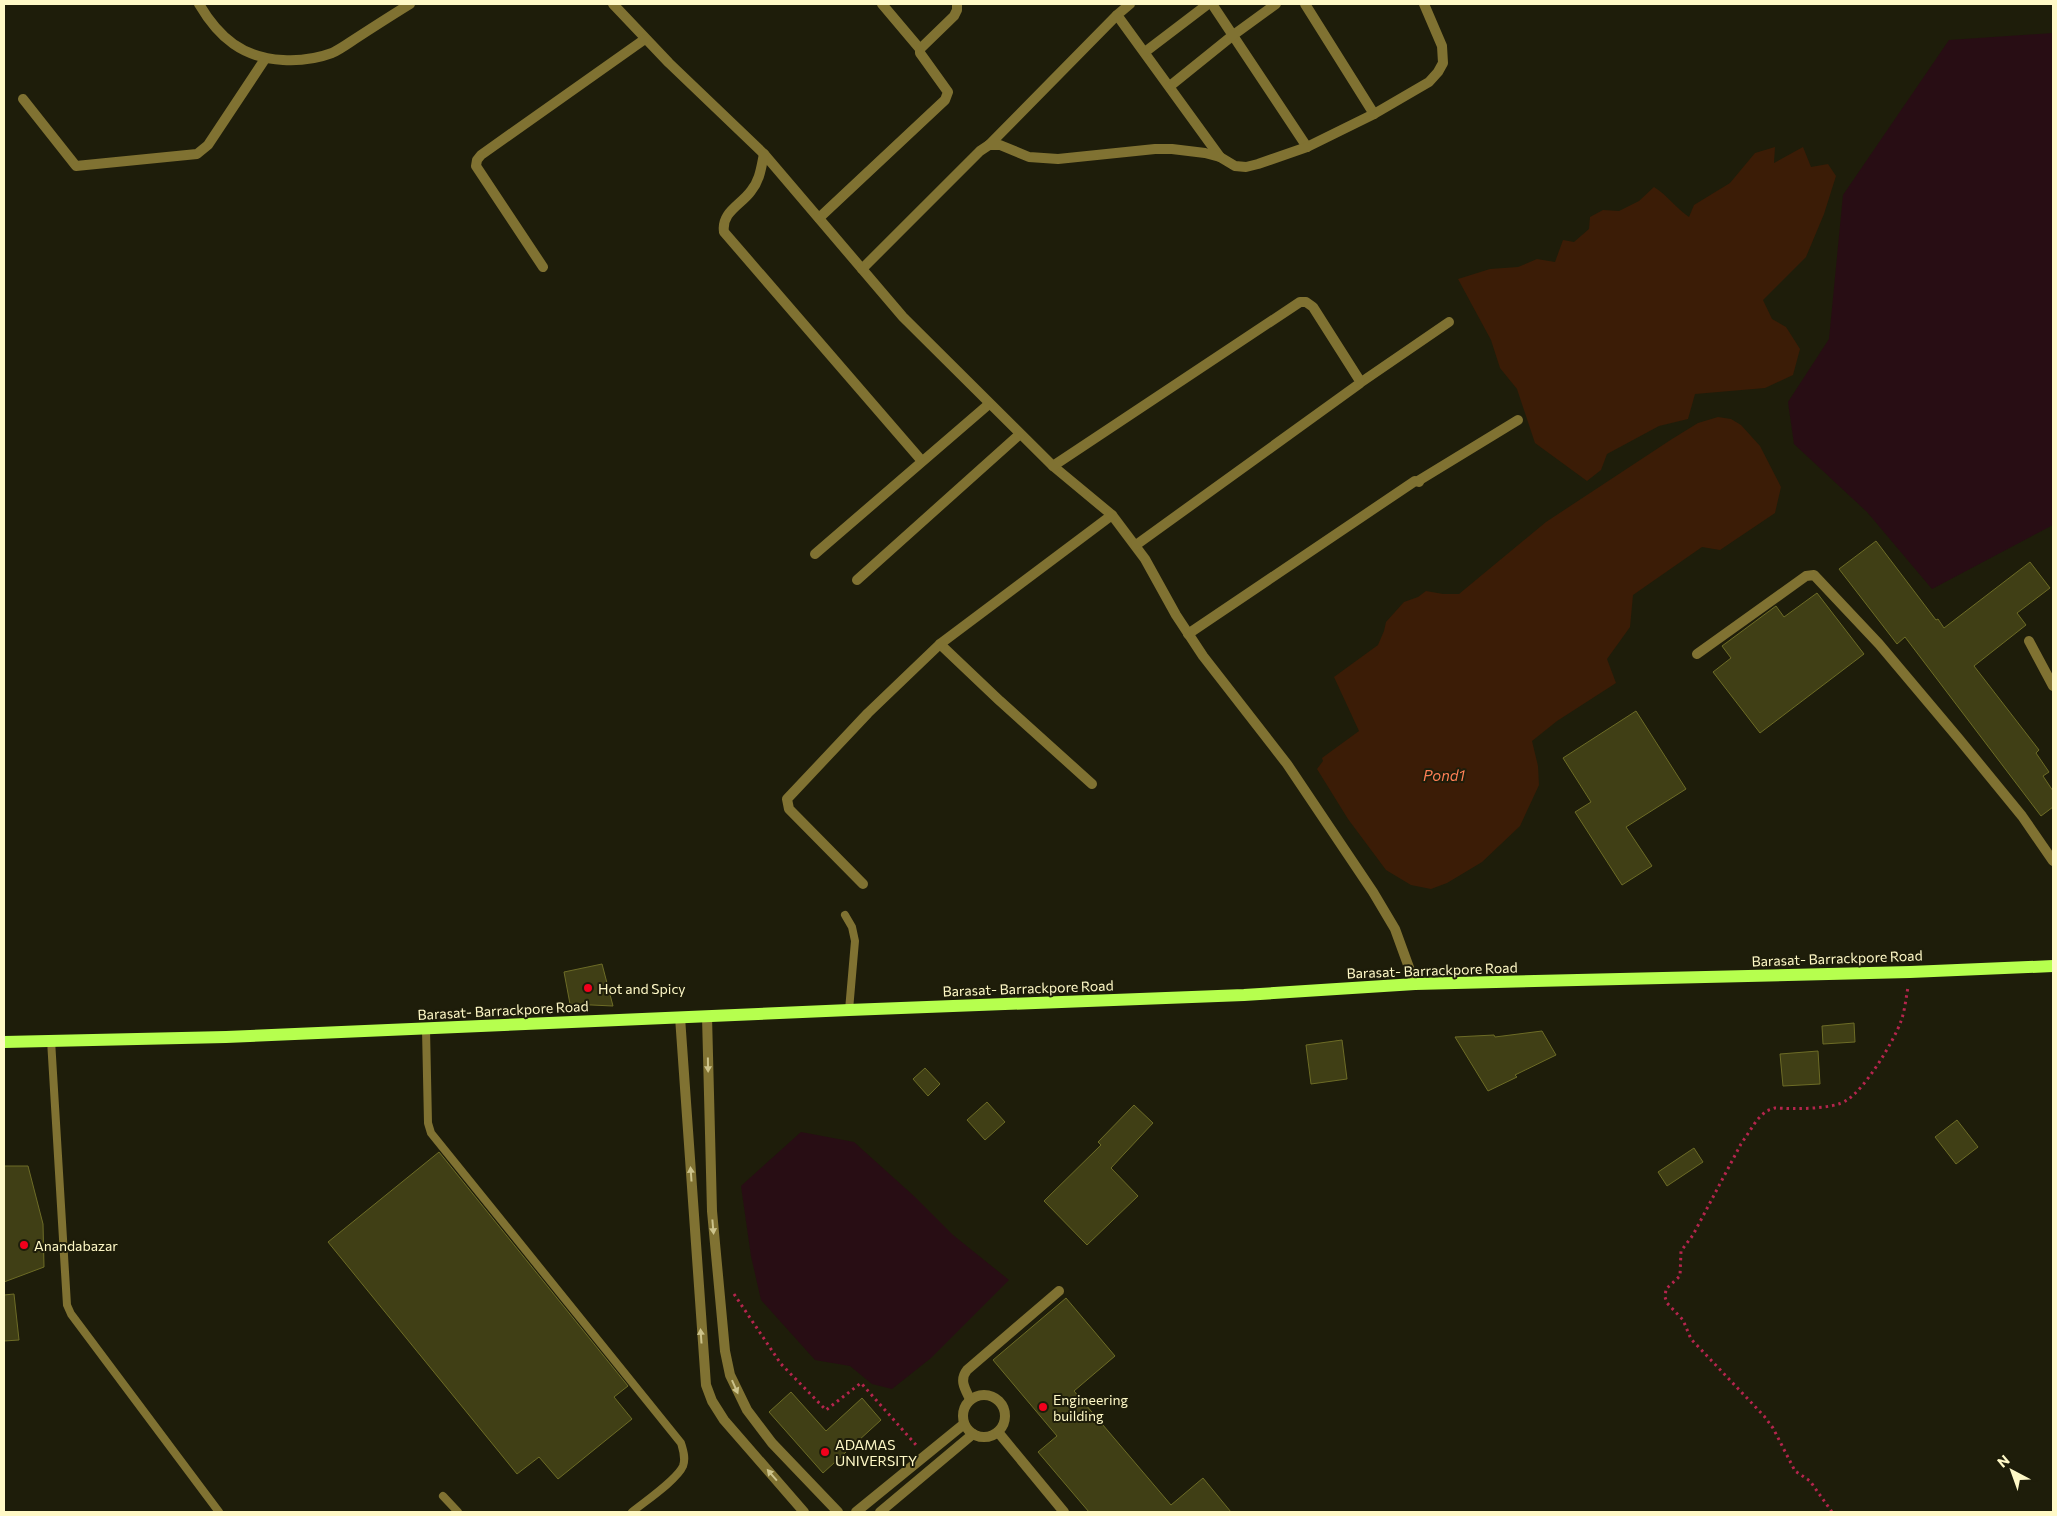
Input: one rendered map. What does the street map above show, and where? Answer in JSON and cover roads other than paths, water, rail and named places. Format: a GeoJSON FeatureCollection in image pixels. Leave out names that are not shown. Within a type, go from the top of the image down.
{"type":"FeatureCollection","features":[{"type":"Feature","properties":{"kind":"main road","name":"Barasat- Barrackpore Road"},"geometry":{"type":"LineString","coordinates":[[4,1042],[226,1037],[426,1029],[1244,995],[1415,984],[1910,972],[2053,966]]}},
{"type":"Feature","properties":{"kind":"street"},"geometry":{"type":"LineString","coordinates":[[199,4],[218,31],[229,42],[243,51],[265,59],[300,61],[316,59],[334,52],[410,4]]}},
{"type":"Feature","properties":{"kind":"street"},"geometry":{"type":"LineString","coordinates":[[613,4],[645,39],[764,154],[903,317],[1053,466],[1112,515],[1136,545],[1188,634],[1287,764],[1373,892],[1395,929],[1415,984]]}},
{"type":"Feature","properties":{"kind":"street"},"geometry":{"type":"LineString","coordinates":[[819,218],[945,100],[948,92],[920,53],[920,49],[882,4]]}},
{"type":"Feature","properties":{"kind":"street"},"geometry":{"type":"LineString","coordinates":[[920,49],[954,16],[957,4]]}},
{"type":"Feature","properties":{"kind":"street"},"geometry":{"type":"LineString","coordinates":[[862,269],[1130,4]]}},
{"type":"Feature","properties":{"kind":"street"},"geometry":{"type":"LineString","coordinates":[[1145,52],[1208,4]]}},
{"type":"Feature","properties":{"kind":"street"},"geometry":{"type":"LineString","coordinates":[[1212,4],[1307,147]]}},
{"type":"Feature","properties":{"kind":"street"},"geometry":{"type":"LineString","coordinates":[[1170,86],[1232,36],[1276,4]]}},
{"type":"Feature","properties":{"kind":"street"},"geometry":{"type":"LineString","coordinates":[[1305,4],[1374,114]]}},
{"type":"Feature","properties":{"kind":"street"},"geometry":{"type":"LineString","coordinates":[[989,145],[1000,145],[1038,159],[1067,159],[1155,149],[1205,153],[1220,157],[1235,166],[1246,167],[1307,147],[1374,114],[1429,82],[1438,72],[1442,63],[1442,46],[1424,4]]}},
{"type":"Feature","properties":{"kind":"street"},"geometry":{"type":"LineString","coordinates":[[1117,15],[1220,157]]}},
{"type":"Feature","properties":{"kind":"street"},"geometry":{"type":"LineString","coordinates":[[544,267],[476,166],[477,160],[481,155],[645,39]]}},
{"type":"Feature","properties":{"kind":"street"},"geometry":{"type":"LineString","coordinates":[[23,99],[76,166],[197,154],[208,145],[265,59]]}},
{"type":"Feature","properties":{"kind":"street"},"geometry":{"type":"LineString","coordinates":[[764,154],[760,176],[751,192],[726,216],[723,224],[724,232],[921,460]]}},
{"type":"Feature","properties":{"kind":"street"},"geometry":{"type":"LineString","coordinates":[[1053,466],[1300,302],[1306,302],[1312,307],[1360,383]]}},
{"type":"Feature","properties":{"kind":"street"},"geometry":{"type":"LineString","coordinates":[[1136,545],[1360,383],[1449,322]]}},
{"type":"Feature","properties":{"kind":"street"},"geometry":{"type":"LineString","coordinates":[[815,554],[921,460],[989,404]]}},
{"type":"Feature","properties":{"kind":"street"},"geometry":{"type":"LineString","coordinates":[[1188,634],[1415,481],[1418,481],[1518,420]]}},
{"type":"Feature","properties":{"kind":"street"},"geometry":{"type":"LineString","coordinates":[[857,580],[1020,434]]}},
{"type":"Feature","properties":{"kind":"street"},"geometry":{"type":"LineString","coordinates":[[863,884],[789,809],[787,799],[868,713],[940,644],[1112,515]]}},
{"type":"Feature","properties":{"kind":"street"},"geometry":{"type":"LineString","coordinates":[[1696,654],[1806,576],[1814,575],[1879,644],[1962,743],[2022,816],[2053,861]]}},
{"type":"Feature","properties":{"kind":"street"},"geometry":{"type":"LineString","coordinates":[[2029,641],[2053,686]]}},
{"type":"Feature","properties":{"kind":"street"},"geometry":{"type":"LineString","coordinates":[[940,644],[1092,784]]}},
{"type":"Feature","properties":{"kind":"street"},"geometry":{"type":"LineString","coordinates":[[707,1016],[712,1211],[725,1351],[730,1376],[747,1410],[772,1444],[838,1512]]}},
{"type":"Feature","properties":{"kind":"street"},"geometry":{"type":"LineString","coordinates":[[680,1017],[702,1356],[706,1385],[712,1401],[724,1420],[804,1512]]}},
{"type":"Feature","properties":{"kind":"street"},"geometry":{"type":"LineString","coordinates":[[970,1400],[962,1382],[963,1375],[967,1370],[1059,1291]]}},
{"type":"Feature","properties":{"kind":"street"},"geometry":{"type":"LineString","coordinates":[[983,1394],[996,1398],[1004,1408],[1005,1421],[998,1432],[986,1437],[973,1434],[964,1424],[963,1411],[970,1400],[983,1394]]}},
{"type":"Feature","properties":{"kind":"street"},"geometry":{"type":"LineString","coordinates":[[856,1512],[964,1424]]}},
{"type":"Feature","properties":{"kind":"street"},"geometry":{"type":"LineString","coordinates":[[998,1432],[1064,1512]]}},
{"type":"Feature","properties":{"kind":"street"},"geometry":{"type":"LineString","coordinates":[[880,1512],[973,1434]]}},
{"type":"Feature","properties":{"kind":"lane"},"geometry":{"type":"LineString","coordinates":[[845,915],[852,927],[855,941],[849,1010]]}},
{"type":"Feature","properties":{"kind":"lane"},"geometry":{"type":"LineString","coordinates":[[426,1029],[428,1123],[431,1133],[681,1443],[685,1453],[683,1466],[676,1476],[632,1512]]}},
{"type":"Feature","properties":{"kind":"lane"},"geometry":{"type":"LineString","coordinates":[[51,1040],[67,1305],[71,1314],[219,1512]]}},
{"type":"Feature","properties":{"kind":"lane"},"geometry":{"type":"LineString","coordinates":[[443,1496],[458,1512]]}},
{"type":"Feature","properties":{"kind":"water"},"geometry":{"type":"Polygon","coordinates":[[[1775,147],[1774,163],[1803,147],[1811,167],[1828,164],[1836,176],[1824,214],[1806,257],[1763,300],[1772,319],[1786,327],[1800,349],[1793,375],[1765,388],[1695,394],[1688,419],[1659,426],[1607,454],[1601,470],[1587,481],[1535,443],[1517,389],[1500,368],[1491,340],[1458,279],[1490,269],[1518,267],[1537,259],[1555,262],[1563,240],[1574,242],[1589,229],[1590,217],[1603,210],[1619,211],[1639,201],[1654,187],[1689,217],[1694,205],[1730,183],[1755,153],[1775,147]]]}},
{"type":"Feature","properties":{"kind":"water","name":"Pond1"},"geometry":{"type":"Polygon","coordinates":[[[1718,417],[1731,419],[1741,425],[1760,446],[1781,487],[1775,513],[1720,550],[1702,547],[1633,595],[1630,627],[1607,659],[1616,683],[1557,721],[1532,741],[1538,766],[1539,785],[1520,826],[1482,862],[1447,883],[1431,889],[1411,885],[1386,870],[1348,819],[1317,769],[1323,761],[1322,758],[1359,731],[1334,677],[1378,645],[1386,622],[1404,602],[1418,597],[1426,591],[1459,594],[1546,522],[1698,423],[1718,417]]]}},
{"type":"Feature","properties":{"kind":"place","name":"Hot and Spicy"},"geometry":{"type":"Point","coordinates":[588,988]}},
{"type":"Feature","properties":{"kind":"place","name":"Anandabazar"},"geometry":{"type":"Point","coordinates":[24,1245]}},
{"type":"Feature","properties":{"kind":"place","name":"Engineering building"},"geometry":{"type":"Point","coordinates":[1043,1407]}},
{"type":"Feature","properties":{"kind":"place","name":"ADAMAS UNIVERSITY"},"geometry":{"type":"Point","coordinates":[825,1452]}}]}
